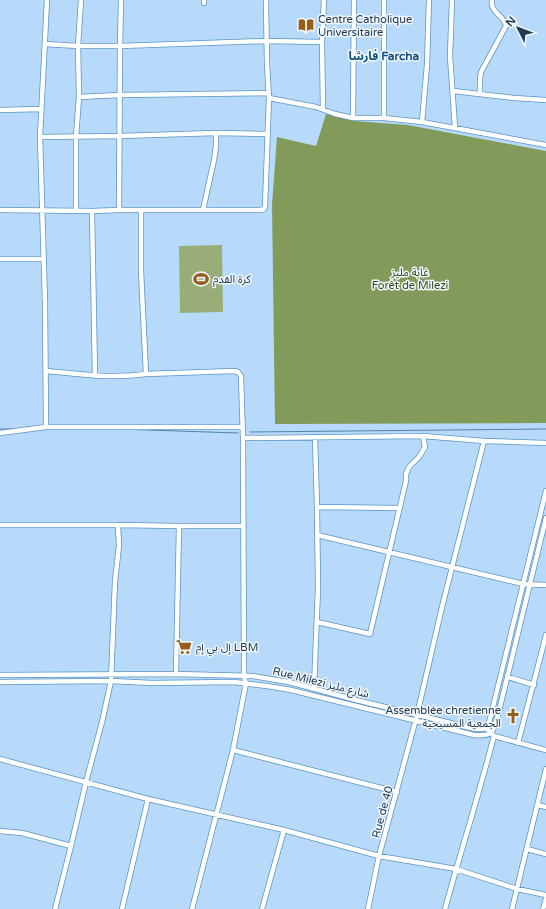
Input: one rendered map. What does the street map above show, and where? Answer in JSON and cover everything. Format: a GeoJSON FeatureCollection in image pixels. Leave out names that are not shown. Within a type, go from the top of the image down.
{"type":"FeatureCollection","features":[{"type":"Feature","properties":{"kind":"street"},"geometry":{"type":"LineString","coordinates":[[46,427],[45,302],[40,137],[47,0]]}},
{"type":"Feature","properties":{"kind":"street"},"geometry":{"type":"LineString","coordinates":[[76,210],[76,137],[79,97],[78,46],[81,0]]}},
{"type":"Feature","properties":{"kind":"street"},"geometry":{"type":"LineString","coordinates":[[119,210],[121,0]]}},
{"type":"Feature","properties":{"kind":"street"},"geometry":{"type":"LineString","coordinates":[[0,210],[264,209],[268,96],[266,0]]}},
{"type":"Feature","properties":{"kind":"street"},"geometry":{"type":"LineString","coordinates":[[323,109],[322,42],[324,0]]}},
{"type":"Feature","properties":{"kind":"street"},"geometry":{"type":"LineString","coordinates":[[353,118],[354,0]]}},
{"type":"Feature","properties":{"kind":"street"},"geometry":{"type":"LineString","coordinates":[[384,0],[384,118]]}},
{"type":"Feature","properties":{"kind":"street"},"geometry":{"type":"LineString","coordinates":[[422,122],[427,65],[429,0]]}},
{"type":"Feature","properties":{"kind":"street"},"geometry":{"type":"LineString","coordinates":[[452,0],[450,56],[455,128]]}},
{"type":"Feature","properties":{"kind":"street"},"geometry":{"type":"LineString","coordinates":[[480,94],[481,72],[506,26],[503,19],[493,9],[492,0]]}},
{"type":"Feature","properties":{"kind":"street"},"geometry":{"type":"LineString","coordinates":[[45,44],[120,46],[266,41],[322,42]]}},
{"type":"Feature","properties":{"kind":"street"},"geometry":{"type":"LineString","coordinates":[[453,91],[546,100]]}},
{"type":"Feature","properties":{"kind":"street"},"geometry":{"type":"LineString","coordinates":[[79,97],[268,96],[353,118],[384,118],[422,122],[546,145]]}},
{"type":"Feature","properties":{"kind":"street"},"geometry":{"type":"LineString","coordinates":[[0,110],[41,109]]}},
{"type":"Feature","properties":{"kind":"street"},"geometry":{"type":"LineString","coordinates":[[40,137],[216,133],[267,134]]}},
{"type":"Feature","properties":{"kind":"street"},"geometry":{"type":"LineString","coordinates":[[203,210],[214,160],[216,133]]}},
{"type":"Feature","properties":{"kind":"street"},"geometry":{"type":"LineString","coordinates":[[92,210],[95,376]]}},
{"type":"Feature","properties":{"kind":"street"},"geometry":{"type":"LineString","coordinates":[[141,210],[141,271],[146,374]]}},
{"type":"Feature","properties":{"kind":"street"},"geometry":{"type":"LineString","coordinates":[[0,259],[43,259]]}},
{"type":"Feature","properties":{"kind":"street"},"geometry":{"type":"LineString","coordinates":[[46,371],[112,377],[146,374],[234,371],[238,372],[241,376],[243,438],[244,676],[246,683],[233,750],[192,909]]}},
{"type":"Feature","properties":{"kind":"street"},"geometry":{"type":"LineString","coordinates":[[0,433],[46,427],[242,427]]}},
{"type":"Feature","properties":{"kind":"street"},"geometry":{"type":"LineString","coordinates":[[243,438],[423,436],[484,441],[546,443]]}},
{"type":"Feature","properties":{"kind":"street"},"geometry":{"type":"LineString","coordinates":[[317,622],[370,634],[406,481],[406,474],[408,467],[419,456],[425,447],[423,436]]}},
{"type":"Feature","properties":{"kind":"street"},"geometry":{"type":"LineString","coordinates":[[314,689],[318,588],[315,437]]}},
{"type":"Feature","properties":{"kind":"street","name":"Rue de 40"},"geometry":{"type":"LineString","coordinates":[[368,909],[379,856],[416,720],[442,607],[484,441]]}},
{"type":"Feature","properties":{"kind":"street"},"geometry":{"type":"LineString","coordinates":[[492,735],[486,728],[490,719],[546,491]]}},
{"type":"Feature","properties":{"kind":"street"},"geometry":{"type":"LineString","coordinates":[[317,507],[399,508]]}},
{"type":"Feature","properties":{"kind":"street"},"geometry":{"type":"LineString","coordinates":[[445,909],[484,774],[492,735],[508,676],[546,518]]}},
{"type":"Feature","properties":{"kind":"street"},"geometry":{"type":"LineString","coordinates":[[0,525],[243,526]]}},
{"type":"Feature","properties":{"kind":"street"},"geometry":{"type":"LineString","coordinates":[[55,909],[111,681],[115,582],[119,546],[118,525]]}},
{"type":"Feature","properties":{"kind":"street"},"geometry":{"type":"LineString","coordinates":[[176,674],[179,526]]}},
{"type":"Feature","properties":{"kind":"street"},"geometry":{"type":"LineString","coordinates":[[318,535],[523,584],[546,585]]}},
{"type":"Feature","properties":{"kind":"street"},"geometry":{"type":"LineString","coordinates":[[518,743],[543,657],[546,635]]}},
{"type":"Feature","properties":{"kind":"street","name":"Rue Milezi شارع مليز"},"geometry":{"type":"LineString","coordinates":[[0,675],[176,674],[253,676],[314,689],[472,728],[483,730],[486,728]]}},
{"type":"Feature","properties":{"kind":"street"},"geometry":{"type":"LineString","coordinates":[[508,676],[534,685]]}},
{"type":"Feature","properties":{"kind":"street","name":"Rue Milezi شارع مليز"},"geometry":{"type":"LineString","coordinates":[[0,682],[111,681],[152,683],[246,683],[290,690],[474,735],[492,735],[546,750]]}},
{"type":"Feature","properties":{"kind":"street"},"geometry":{"type":"LineString","coordinates":[[233,750],[396,792]]}},
{"type":"Feature","properties":{"kind":"street"},"geometry":{"type":"LineString","coordinates":[[0,759],[148,799],[284,830],[379,856],[456,869],[517,888],[546,895]]}},
{"type":"Feature","properties":{"kind":"street"},"geometry":{"type":"LineString","coordinates":[[512,909],[546,770]]}},
{"type":"Feature","properties":{"kind":"street"},"geometry":{"type":"LineString","coordinates":[[122,909],[148,799]]}},
{"type":"Feature","properties":{"kind":"street"},"geometry":{"type":"LineString","coordinates":[[538,805],[546,807]]}},
{"type":"Feature","properties":{"kind":"street"},"geometry":{"type":"LineString","coordinates":[[262,909],[284,830]]}},
{"type":"Feature","properties":{"kind":"street"},"geometry":{"type":"LineString","coordinates":[[0,831],[22,833],[71,846]]}},
{"type":"Feature","properties":{"kind":"street"},"geometry":{"type":"LineString","coordinates":[[527,849],[546,854]]}},
{"type":"Feature","properties":{"kind":"street"},"geometry":{"type":"LineString","coordinates":[[543,909],[546,899]]}},
{"type":"Feature","properties":{"kind":"green space","name":"غابة مليز Forêt de Milezi"},"geometry":{"type":"Polygon","coordinates":[[[326,114],[354,121],[408,125],[546,151],[546,423],[275,424],[272,204],[277,137],[316,146],[326,114]]]}},
{"type":"Feature","properties":{"kind":"green space","name":"كرة القدم"},"geometry":{"type":"Polygon","coordinates":[[[222,245],[223,312],[180,313],[179,246],[222,245]]]}},
{"type":"Feature","properties":{"kind":"waterway"},"geometry":{"type":"LineString","coordinates":[[0,429],[15,429]]}},
{"type":"Feature","properties":{"kind":"waterway"},"geometry":{"type":"LineString","coordinates":[[117,429],[238,433]]}},
{"type":"Feature","properties":{"kind":"waterway"},"geometry":{"type":"LineString","coordinates":[[250,432],[546,429]]}},
{"type":"Feature","properties":{"kind":"place","name":"Centre Catholique Universitaire"},"geometry":{"type":"Point","coordinates":[306,25]}},
{"type":"Feature","properties":{"kind":"place","name":"كرة القدم"},"geometry":{"type":"Point","coordinates":[201,279]}},
{"type":"Feature","properties":{"kind":"place","name":"إل بي إم LBM"},"geometry":{"type":"Point","coordinates":[184,647]}},
{"type":"Feature","properties":{"kind":"place","name":"Assemblée chretienne الجمعية المسيحية"},"geometry":{"type":"Point","coordinates":[513,716]}},
{"type":"Feature","properties":{"kind":"district","name":"فارشا Farcha"},"geometry":{"type":"Point","coordinates":[384,56]}}]}
